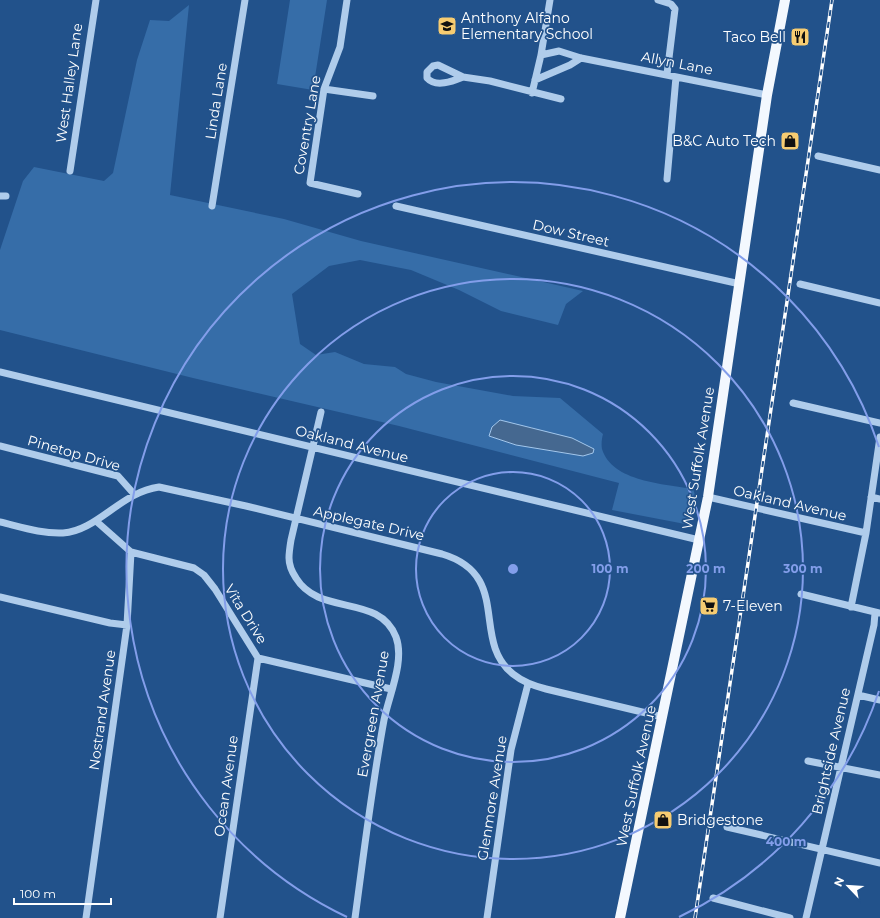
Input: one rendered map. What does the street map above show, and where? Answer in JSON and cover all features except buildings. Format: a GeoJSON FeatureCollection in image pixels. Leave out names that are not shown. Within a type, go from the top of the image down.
{"type":"FeatureCollection","features":[{"type":"Feature","properties":{"kind":"main road","name":"West Suffolk Avenue"},"geometry":{"type":"LineString","coordinates":[[620,918],[708,497],[767,95],[785,0]]}},
{"type":"Feature","properties":{"kind":"street","name":"West Halley Lane"},"geometry":{"type":"LineString","coordinates":[[70,171],[96,0]]}},
{"type":"Feature","properties":{"kind":"street","name":"Linda Lane"},"geometry":{"type":"LineString","coordinates":[[212,206],[245,0]]}},
{"type":"Feature","properties":{"kind":"street","name":"Coventry Lane"},"geometry":{"type":"LineString","coordinates":[[347,0],[340,47],[324,89],[310,183],[358,194]]}},
{"type":"Feature","properties":{"kind":"street"},"geometry":{"type":"LineString","coordinates":[[532,93],[541,54],[550,0]]}},
{"type":"Feature","properties":{"kind":"street"},"geometry":{"type":"LineString","coordinates":[[658,0],[671,4],[675,9],[667,74]]}},
{"type":"Feature","properties":{"kind":"street","name":"Allyn Lane"},"geometry":{"type":"LineString","coordinates":[[541,54],[559,51],[581,58],[767,95]]}},
{"type":"Feature","properties":{"kind":"street"},"geometry":{"type":"LineString","coordinates":[[535,80],[570,65],[581,58]]}},
{"type":"Feature","properties":{"kind":"street"},"geometry":{"type":"LineString","coordinates":[[463,77],[490,81],[532,93],[561,99]]}},
{"type":"Feature","properties":{"kind":"street"},"geometry":{"type":"LineString","coordinates":[[667,179],[676,77]]}},
{"type":"Feature","properties":{"kind":"street"},"geometry":{"type":"LineString","coordinates":[[324,89],[373,96]]}},
{"type":"Feature","properties":{"kind":"street"},"geometry":{"type":"LineString","coordinates":[[818,156],[880,170]]}},
{"type":"Feature","properties":{"kind":"street","name":"Dow Street"},"geometry":{"type":"LineString","coordinates":[[396,206],[740,284]]}},
{"type":"Feature","properties":{"kind":"street"},"geometry":{"type":"LineString","coordinates":[[800,284],[880,302]]}},
{"type":"Feature","properties":{"kind":"street","name":"Oakland Avenue"},"geometry":{"type":"LineString","coordinates":[[0,372],[699,540]]}},
{"type":"Feature","properties":{"kind":"street"},"geometry":{"type":"LineString","coordinates":[[793,403],[880,423]]}},
{"type":"Feature","properties":{"kind":"street","name":"Evergreen Avenue"},"geometry":{"type":"LineString","coordinates":[[321,412],[295,519],[289,559],[292,572],[299,584],[309,594],[321,599],[364,609],[378,615],[388,624],[396,636],[399,650],[384,720],[355,918]]}},
{"type":"Feature","properties":{"kind":"street"},"geometry":{"type":"LineString","coordinates":[[851,607],[866,533],[880,437]]}},
{"type":"Feature","properties":{"kind":"street","name":"Pinetop Drive"},"geometry":{"type":"LineString","coordinates":[[0,446],[118,476],[134,494]]}},
{"type":"Feature","properties":{"kind":"street","name":"Applegate Drive"},"geometry":{"type":"LineString","coordinates":[[0,522],[46,533],[65,533],[96,521],[134,494],[147,489],[159,487],[458,558],[470,568],[481,583],[487,599],[494,646],[502,662],[513,674],[528,684],[663,717]]}},
{"type":"Feature","properties":{"kind":"street"},"geometry":{"type":"LineString","coordinates":[[871,496],[880,499]]}},
{"type":"Feature","properties":{"kind":"street","name":"Oakland Avenue"},"geometry":{"type":"LineString","coordinates":[[708,497],[866,533]]}},
{"type":"Feature","properties":{"kind":"street"},"geometry":{"type":"LineString","coordinates":[[96,521],[132,552]]}},
{"type":"Feature","properties":{"kind":"street","name":"Vita Drive"},"geometry":{"type":"LineString","coordinates":[[132,552],[194,568],[204,574],[258,658],[391,689]]}},
{"type":"Feature","properties":{"kind":"street","name":"Nostrand Avenue"},"geometry":{"type":"LineString","coordinates":[[86,918],[127,625],[132,552]]}},
{"type":"Feature","properties":{"kind":"street"},"geometry":{"type":"LineString","coordinates":[[801,594],[878,613]]}},
{"type":"Feature","properties":{"kind":"street"},"geometry":{"type":"LineString","coordinates":[[0,598],[110,623],[127,625]]}},
{"type":"Feature","properties":{"kind":"street","name":"Brightside Avenue"},"geometry":{"type":"LineString","coordinates":[[806,918],[878,613]]}},
{"type":"Feature","properties":{"kind":"street","name":"Ocean Avenue"},"geometry":{"type":"LineString","coordinates":[[220,918],[258,658]]}},
{"type":"Feature","properties":{"kind":"street","name":"Glenmore Avenue"},"geometry":{"type":"LineString","coordinates":[[486,918],[511,750],[528,684]]}},
{"type":"Feature","properties":{"kind":"street"},"geometry":{"type":"LineString","coordinates":[[858,694],[880,700]]}},
{"type":"Feature","properties":{"kind":"street"},"geometry":{"type":"LineString","coordinates":[[808,760],[832,767],[841,766],[880,775]]}},
{"type":"Feature","properties":{"kind":"street"},"geometry":{"type":"LineString","coordinates":[[727,827],[880,863]]}},
{"type":"Feature","properties":{"kind":"street"},"geometry":{"type":"LineString","coordinates":[[713,898],[790,918]]}},
{"type":"Feature","properties":{"kind":"shaded area"},"geometry":{"type":"Polygon","coordinates":[[[290,0],[327,0],[313,90],[277,84],[290,0]]]}},
{"type":"Feature","properties":{"kind":"shaded area"},"geometry":{"type":"Polygon","coordinates":[[[189,5],[170,195],[284,219],[361,241],[583,291],[566,304],[558,325],[501,311],[459,290],[411,270],[360,260],[329,266],[292,294],[300,344],[316,355],[335,352],[364,364],[395,367],[406,374],[436,382],[513,396],[560,398],[603,434],[602,449],[608,460],[616,468],[641,480],[693,489],[697,501],[685,524],[612,510],[619,483],[399,426],[193,378],[0,330],[0,250],[23,181],[34,167],[104,181],[113,173],[137,60],[150,20],[169,21],[189,5]],[[492,427],[553,435],[539,432],[531,427],[492,427]]]}},
{"type":"Feature","properties":{"kind":"shaded area"},"geometry":{"type":"Polygon","coordinates":[[[500,420],[572,438],[594,449],[593,453],[583,456],[516,445],[489,436],[492,427],[500,420]]]}},
{"type":"Feature","properties":{"kind":"railway"},"geometry":{"type":"LineString","coordinates":[[695,918],[832,0]]}},
{"type":"Feature","properties":{"kind":"place","name":"Anthony Alfano Elementary School"},"geometry":{"type":"Point","coordinates":[447,26]}},
{"type":"Feature","properties":{"kind":"place","name":"Taco Bell"},"geometry":{"type":"Point","coordinates":[800,37]}},
{"type":"Feature","properties":{"kind":"place","name":"B&C Auto Tech"},"geometry":{"type":"Point","coordinates":[790,141]}},
{"type":"Feature","properties":{"kind":"place","name":"7-Eleven"},"geometry":{"type":"Point","coordinates":[709,606]}},
{"type":"Feature","properties":{"kind":"place","name":"Bridgestone"},"geometry":{"type":"Point","coordinates":[663,820]}}]}
